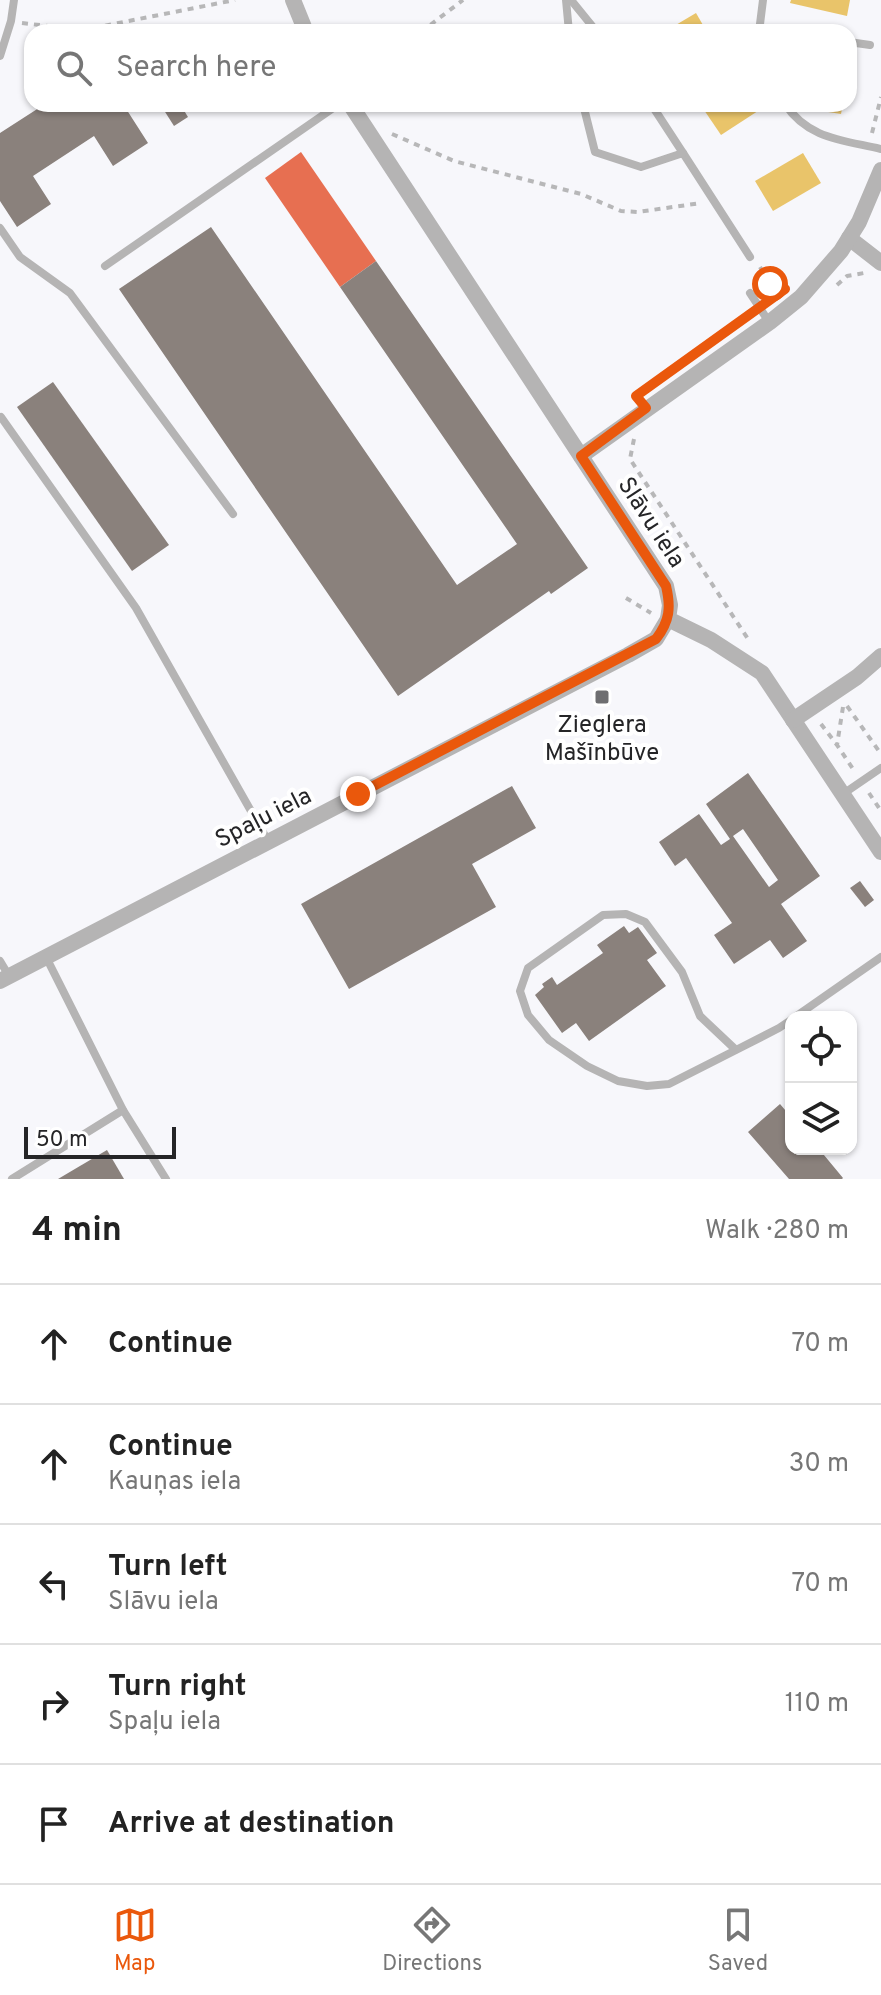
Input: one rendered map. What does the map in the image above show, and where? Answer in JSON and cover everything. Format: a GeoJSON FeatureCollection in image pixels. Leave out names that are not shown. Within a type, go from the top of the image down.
{"type":"FeatureCollection","features":[{"type":"Feature","properties":{"kind":"street"},"geometry":{"type":"LineString","coordinates":[[293,0],[303,24]]}},
{"type":"Feature","properties":{"kind":"street","name":"Slāvu iela"},"geometry":{"type":"LineString","coordinates":[[355,112],[666,586],[670,605],[668,619]]}},
{"type":"Feature","properties":{"kind":"street"},"geometry":{"type":"LineString","coordinates":[[581,456],[801,297],[823,274],[849,238],[881,170]]}},
{"type":"Feature","properties":{"kind":"street"},"geometry":{"type":"LineString","coordinates":[[849,238],[881,263]]}},
{"type":"Feature","properties":{"kind":"street"},"geometry":{"type":"LineString","coordinates":[[668,619],[711,640],[762,673],[881,852]]}},
{"type":"Feature","properties":{"kind":"street","name":"Spaļu iela"},"geometry":{"type":"LineString","coordinates":[[5,979],[628,655],[656,639],[668,619]]}},
{"type":"Feature","properties":{"kind":"street"},"geometry":{"type":"LineString","coordinates":[[793,720],[857,677],[881,656]]}},
{"type":"Feature","properties":{"kind":"lane"},"geometry":{"type":"LineString","coordinates":[[0,56],[14,0]]}},
{"type":"Feature","properties":{"kind":"lane"},"geometry":{"type":"LineString","coordinates":[[569,0],[569,24]]}},
{"type":"Feature","properties":{"kind":"lane"},"geometry":{"type":"LineString","coordinates":[[569,0],[590,24]]}},
{"type":"Feature","properties":{"kind":"lane"},"geometry":{"type":"LineString","coordinates":[[760,24],[763,0]]}},
{"type":"Feature","properties":{"kind":"lane"},"geometry":{"type":"LineString","coordinates":[[857,43],[870,45]]}},
{"type":"Feature","properties":{"kind":"lane"},"geometry":{"type":"LineString","coordinates":[[105,266],[327,112]]}},
{"type":"Feature","properties":{"kind":"lane"},"geometry":{"type":"LineString","coordinates":[[585,112],[595,152],[641,167],[683,153]]}},
{"type":"Feature","properties":{"kind":"lane"},"geometry":{"type":"LineString","coordinates":[[656,112],[750,257]]}},
{"type":"Feature","properties":{"kind":"lane"},"geometry":{"type":"LineString","coordinates":[[792,112],[803,126],[820,135],[881,149]]}},
{"type":"Feature","properties":{"kind":"lane"},"geometry":{"type":"LineString","coordinates":[[0,228],[20,257],[70,293],[233,514]]}},
{"type":"Feature","properties":{"kind":"lane"},"geometry":{"type":"LineString","coordinates":[[750,293],[770,322]]}},
{"type":"Feature","properties":{"kind":"lane"},"geometry":{"type":"LineString","coordinates":[[1,417],[136,608],[268,841]]}},
{"type":"Feature","properties":{"kind":"lane"},"geometry":{"type":"LineString","coordinates":[[842,795],[881,768]]}},
{"type":"Feature","properties":{"kind":"lane"},"geometry":{"type":"LineString","coordinates":[[736,1050],[700,1016],[682,972],[645,922],[626,914],[603,915],[528,968],[520,991],[528,1015],[549,1040],[587,1066],[618,1081],[647,1086],[669,1084],[736,1050],[785,1022]]}},
{"type":"Feature","properties":{"kind":"lane"},"geometry":{"type":"LineString","coordinates":[[46,957],[123,1110],[166,1179]]}},
{"type":"Feature","properties":{"kind":"lane"},"geometry":{"type":"LineString","coordinates":[[803,1011],[881,957]]}},
{"type":"Feature","properties":{"kind":"lane"},"geometry":{"type":"LineString","coordinates":[[0,961],[5,979]]}},
{"type":"Feature","properties":{"kind":"lane"},"geometry":{"type":"LineString","coordinates":[[12,1179],[123,1110]]}},
{"type":"Feature","properties":{"kind":"path"},"geometry":{"type":"LineString","coordinates":[[112,24],[235,0]]}},
{"type":"Feature","properties":{"kind":"path"},"geometry":{"type":"LineString","coordinates":[[432,24],[463,0]]}},
{"type":"Feature","properties":{"kind":"path"},"geometry":{"type":"LineString","coordinates":[[11,21],[35,24]]}},
{"type":"Feature","properties":{"kind":"path"},"geometry":{"type":"LineString","coordinates":[[868,146],[881,97]]}},
{"type":"Feature","properties":{"kind":"path"},"geometry":{"type":"LineString","coordinates":[[366,128],[402,137],[454,161],[581,194],[621,211],[638,212],[714,201]]}},
{"type":"Feature","properties":{"kind":"path"},"geometry":{"type":"LineString","coordinates":[[750,257],[760,266],[770,284],[785,289]]}},
{"type":"Feature","properties":{"kind":"path"},"geometry":{"type":"LineString","coordinates":[[759,307],[793,281]]}},
{"type":"Feature","properties":{"kind":"path"},"geometry":{"type":"LineString","coordinates":[[635,439],[630,459],[754,648]]}},
{"type":"Feature","properties":{"kind":"path"},"geometry":{"type":"LineString","coordinates":[[626,598],[644,611],[668,619]]}},
{"type":"Feature","properties":{"kind":"path"},"geometry":{"type":"LineString","coordinates":[[837,745],[846,703],[881,754]]}},
{"type":"Feature","properties":{"kind":"path"},"geometry":{"type":"LineString","coordinates":[[809,709],[881,811]]}},
{"type":"Feature","properties":{"kind":"building: Homes"},"geometry":{"type":"Polygon","coordinates":[[[791,0],[850,0],[847,16],[790,3],[791,0]]]}},
{"type":"Feature","properties":{"kind":"building: Homes"},"geometry":{"type":"Polygon","coordinates":[[[696,13],[702,24],[677,24],[696,13]]]}},
{"type":"Feature","properties":{"kind":"building: Homes"},"geometry":{"type":"Polygon","coordinates":[[[705,112],[756,112],[721,135],[705,112]]]}},
{"type":"Feature","properties":{"kind":"building: Homes"},"geometry":{"type":"Polygon","coordinates":[[[803,153],[821,183],[773,211],[755,181],[803,153]]]}},
{"type":"Feature","properties":{"kind":"building: Shops"},"geometry":{"type":"Polygon","coordinates":[[[301,152],[376,261],[340,287],[265,178],[301,152]]]}},
{"type":"Feature","properties":{"kind":"building: Industry"},"geometry":{"type":"Polygon","coordinates":[[[33,112],[128,112],[148,143],[113,166],[94,136],[33,176],[51,204],[17,227],[0,201],[0,133],[33,112]]]}},
{"type":"Feature","properties":{"kind":"building: Industry"},"geometry":{"type":"Polygon","coordinates":[[[165,112],[185,112],[188,117],[174,126],[165,112]]]}},
{"type":"Feature","properties":{"kind":"building: Industry"},"geometry":{"type":"Polygon","coordinates":[[[211,227],[457,585],[517,544],[340,287],[376,261],[588,568],[551,594],[549,591],[398,696],[119,289],[211,227]]]}},
{"type":"Feature","properties":{"kind":"building: Industry"},"geometry":{"type":"Polygon","coordinates":[[[53,382],[169,545],[132,571],[17,407],[53,382]]]}},
{"type":"Feature","properties":{"kind":"building: Industry"},"geometry":{"type":"Polygon","coordinates":[[[748,773],[820,876],[781,904],[807,941],[783,958],[770,940],[734,964],[714,935],[732,923],[686,858],[675,866],[659,842],[699,814],[721,845],[730,839],[706,804],[748,773]],[[743,829],[733,836],[769,887],[778,880],[743,829]]]}},
{"type":"Feature","properties":{"kind":"building: Industry"},"geometry":{"type":"Polygon","coordinates":[[[512,786],[536,828],[472,864],[496,907],[349,989],[301,904],[512,786]]]}},
{"type":"Feature","properties":{"kind":"building: Industry"},"geometry":{"type":"Polygon","coordinates":[[[860,881],[874,900],[865,907],[850,888],[860,881]]]}},
{"type":"Feature","properties":{"kind":"building: Industry"},"geometry":{"type":"Polygon","coordinates":[[[624,926],[629,933],[638,927],[657,953],[647,960],[666,986],[589,1041],[576,1023],[562,1033],[535,995],[544,987],[542,984],[552,977],[557,985],[603,953],[597,945],[624,926]]]}},
{"type":"Feature","properties":{"kind":"building: Industry"},"geometry":{"type":"Polygon","coordinates":[[[780,1104],[785,1110],[785,1155],[824,1155],[843,1178],[789,1179],[748,1132],[780,1104]]]}},
{"type":"Feature","properties":{"kind":"building: Industry"},"geometry":{"type":"Polygon","coordinates":[[[107,1150],[124,1179],[58,1179],[107,1150]]]}},
{"type":"Feature","properties":{"kind":"place","name":"Zieglera Mašīnbūve"},"geometry":{"type":"Point","coordinates":[602,697]}},
{"type":"Feature","properties":{"kind":"route"},"geometry":{"type":"LineString","coordinates":[[358,794],[656,639],[668,619],[670,605],[666,586],[581,456],[646,408],[636,396],[785,289],[770,284]]}}]}
